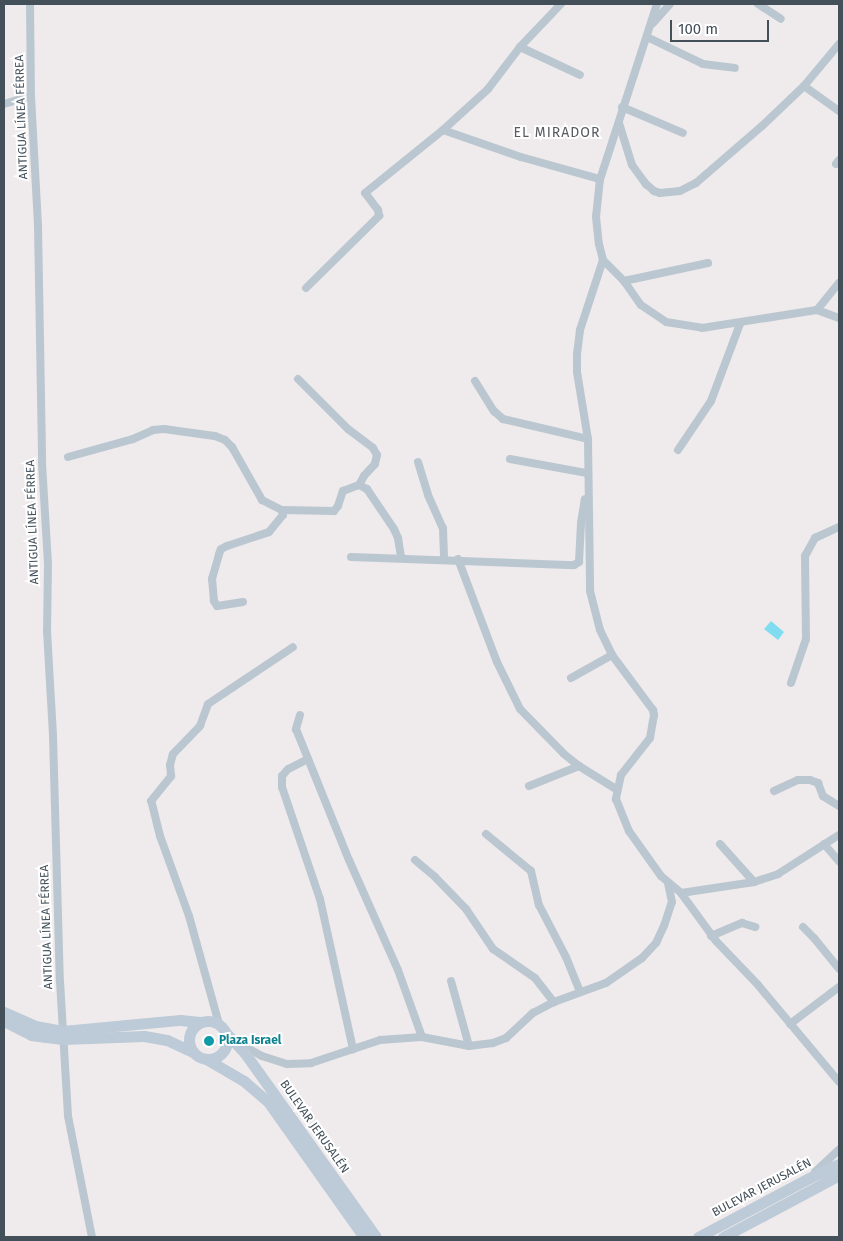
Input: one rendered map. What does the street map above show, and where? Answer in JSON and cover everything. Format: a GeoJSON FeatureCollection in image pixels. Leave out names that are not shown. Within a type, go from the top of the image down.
{"type":"FeatureCollection","features":[{"type":"Feature","properties":{"kind":"main road"},"geometry":{"type":"LineString","coordinates":[[4,1012],[34,1026],[63,1035],[180,1020],[213,1021],[219,1024],[227,1034],[228,1040],[224,1052],[220,1056],[208,1060],[200,1058],[193,1052],[167,1040],[144,1036],[31,1035],[4,1021]]}},
{"type":"Feature","properties":{"kind":"main road"},"geometry":{"type":"LineString","coordinates":[[193,1052],[189,1037],[195,1026],[200,1022]]}},
{"type":"Feature","properties":{"kind":"main road","name":"BULEVAR JERUSALÉN"},"geometry":{"type":"LineString","coordinates":[[227,1034],[238,1043],[376,1237]]}},
{"type":"Feature","properties":{"kind":"main road","name":"BULEVAR JERUSALÉN"},"geometry":{"type":"LineString","coordinates":[[208,1060],[244,1081],[269,1103],[364,1237]]}},
{"type":"Feature","properties":{"kind":"main road","name":"BULEVAR JERUSALÉN"},"geometry":{"type":"LineString","coordinates":[[698,1237],[839,1164]]}},
{"type":"Feature","properties":{"kind":"main road","name":"BULEVAR JERUSALÉN"},"geometry":{"type":"LineString","coordinates":[[722,1237],[839,1175]]}},
{"type":"Feature","properties":{"kind":"street","name":"ANTIGUA LÍNEA FÉRREA"},"geometry":{"type":"LineString","coordinates":[[30,4],[31,96],[38,225],[42,463],[48,563],[48,631],[54,736],[55,869],[63,1035],[68,1116],[92,1237]]}},
{"type":"Feature","properties":{"kind":"street"},"geometry":{"type":"LineString","coordinates":[[306,288],[379,216],[378,210],[365,193],[442,130],[488,88],[520,47],[561,4]]}},
{"type":"Feature","properties":{"kind":"street"},"geometry":{"type":"LineString","coordinates":[[657,4],[600,179],[596,216],[599,244],[604,260],[624,281],[641,306],[666,322],[702,328],[740,324],[817,310],[839,318]]}},
{"type":"Feature","properties":{"kind":"street"},"geometry":{"type":"LineString","coordinates":[[652,24],[670,4]]}},
{"type":"Feature","properties":{"kind":"street"},"geometry":{"type":"LineString","coordinates":[[758,4],[781,19]]}},
{"type":"Feature","properties":{"kind":"street"},"geometry":{"type":"LineString","coordinates":[[647,37],[703,64],[736,68]]}},
{"type":"Feature","properties":{"kind":"street"},"geometry":{"type":"LineString","coordinates":[[618,122],[627,151],[638,175],[654,191],[674,192],[696,183],[762,126],[804,86],[839,44]]}},
{"type":"Feature","properties":{"kind":"street"},"geometry":{"type":"LineString","coordinates":[[520,47],[580,75]]}},
{"type":"Feature","properties":{"kind":"street"},"geometry":{"type":"LineString","coordinates":[[804,86],[839,111]]}},
{"type":"Feature","properties":{"kind":"street"},"geometry":{"type":"LineString","coordinates":[[4,104],[31,96]]}},
{"type":"Feature","properties":{"kind":"street"},"geometry":{"type":"LineString","coordinates":[[622,107],[683,133]]}},
{"type":"Feature","properties":{"kind":"street"},"geometry":{"type":"LineString","coordinates":[[442,130],[521,157],[600,179]]}},
{"type":"Feature","properties":{"kind":"street"},"geometry":{"type":"LineString","coordinates":[[604,260],[580,330],[577,353],[577,372],[588,439],[586,473],[588,487],[590,591],[600,630],[612,655],[652,710],[654,716],[650,738],[621,775],[616,789],[616,799],[629,831],[668,883],[681,893],[711,936],[758,985],[839,1082]]}},
{"type":"Feature","properties":{"kind":"street"},"geometry":{"type":"LineString","coordinates":[[624,281],[708,263]]}},
{"type":"Feature","properties":{"kind":"street"},"geometry":{"type":"LineString","coordinates":[[817,310],[839,283]]}},
{"type":"Feature","properties":{"kind":"street"},"geometry":{"type":"LineString","coordinates":[[678,450],[711,401],[740,324]]}},
{"type":"Feature","properties":{"kind":"street"},"geometry":{"type":"LineString","coordinates":[[68,457],[133,439],[153,430],[215,436],[226,440],[232,447],[262,500],[289,512],[334,511],[338,506],[343,491],[360,485],[364,476],[375,464],[377,455],[373,448],[348,429],[298,379]]}},
{"type":"Feature","properties":{"kind":"street"},"geometry":{"type":"LineString","coordinates":[[474,382],[494,411],[503,419],[588,439]]}},
{"type":"Feature","properties":{"kind":"street"},"geometry":{"type":"LineString","coordinates":[[510,459],[586,473]]}},
{"type":"Feature","properties":{"kind":"street"},"geometry":{"type":"LineString","coordinates":[[418,462],[428,495],[443,528],[444,560]]}},
{"type":"Feature","properties":{"kind":"street"},"geometry":{"type":"LineString","coordinates":[[360,485],[370,491],[394,529],[398,538],[401,558]]}},
{"type":"Feature","properties":{"kind":"street"},"geometry":{"type":"LineString","coordinates":[[351,557],[458,559],[574,565],[579,562],[581,523],[588,487]]}},
{"type":"Feature","properties":{"kind":"street"},"geometry":{"type":"LineString","coordinates":[[243,602],[217,606],[214,601],[212,579],[219,554],[227,546],[269,532],[283,516],[282,510]]}},
{"type":"Feature","properties":{"kind":"street"},"geometry":{"type":"LineString","coordinates":[[791,683],[806,639],[805,556],[815,538],[839,527]]}},
{"type":"Feature","properties":{"kind":"street"},"geometry":{"type":"LineString","coordinates":[[458,559],[497,662],[520,709],[542,733],[579,766],[616,789]]}},
{"type":"Feature","properties":{"kind":"street"},"geometry":{"type":"LineString","coordinates":[[219,1024],[189,916],[160,836],[151,801],[170,776],[172,754],[200,726],[208,704],[293,647]]}},
{"type":"Feature","properties":{"kind":"street"},"geometry":{"type":"LineString","coordinates":[[571,678],[612,655]]}},
{"type":"Feature","properties":{"kind":"street"},"geometry":{"type":"LineString","coordinates":[[300,715],[296,729],[349,860],[398,970],[422,1037]]}},
{"type":"Feature","properties":{"kind":"street"},"geometry":{"type":"LineString","coordinates":[[308,759],[288,769],[282,776],[282,787],[320,899],[353,1049]]}},
{"type":"Feature","properties":{"kind":"street"},"geometry":{"type":"LineString","coordinates":[[529,786],[579,766]]}},
{"type":"Feature","properties":{"kind":"street"},"geometry":{"type":"LineString","coordinates":[[774,791],[798,780],[810,780],[818,784],[824,796],[839,806]]}},
{"type":"Feature","properties":{"kind":"street"},"geometry":{"type":"LineString","coordinates":[[486,834],[531,871],[539,905],[566,957],[580,992]]}},
{"type":"Feature","properties":{"kind":"street"},"geometry":{"type":"LineString","coordinates":[[681,893],[754,882],[778,874],[839,835]]}},
{"type":"Feature","properties":{"kind":"street"},"geometry":{"type":"LineString","coordinates":[[720,844],[754,882]]}},
{"type":"Feature","properties":{"kind":"street"},"geometry":{"type":"LineString","coordinates":[[824,844],[839,861]]}},
{"type":"Feature","properties":{"kind":"street"},"geometry":{"type":"LineString","coordinates":[[415,860],[435,877],[466,909],[494,949],[535,978],[554,1002]]}},
{"type":"Feature","properties":{"kind":"street"},"geometry":{"type":"LineString","coordinates":[[238,1043],[262,1056],[287,1064],[311,1063],[380,1040],[422,1037],[469,1046],[493,1044],[506,1038],[534,1013],[554,1002],[606,983],[626,971],[642,958],[656,943],[672,902],[668,883]]}},
{"type":"Feature","properties":{"kind":"street"},"geometry":{"type":"LineString","coordinates":[[711,936],[742,923],[755,927]]}},
{"type":"Feature","properties":{"kind":"street"},"geometry":{"type":"LineString","coordinates":[[803,927],[839,969]]}},
{"type":"Feature","properties":{"kind":"street"},"geometry":{"type":"LineString","coordinates":[[451,981],[469,1046]]}},
{"type":"Feature","properties":{"kind":"street"},"geometry":{"type":"LineString","coordinates":[[790,1024],[839,987]]}},
{"type":"Feature","properties":{"kind":"street"},"geometry":{"type":"LineString","coordinates":[[809,1178],[839,1150]]}},
{"type":"Feature","properties":{"kind":"water"},"geometry":{"type":"Polygon","coordinates":[[[771,621],[784,632],[778,640],[764,629],[771,621]]]}},
{"type":"Feature","properties":{"kind":"place","name":"Plaza Israel"},"geometry":{"type":"Point","coordinates":[209,1041]}},
{"type":"Feature","properties":{"kind":"district","name":"EL MIRADOR"},"geometry":{"type":"Point","coordinates":[557,133]}}]}
